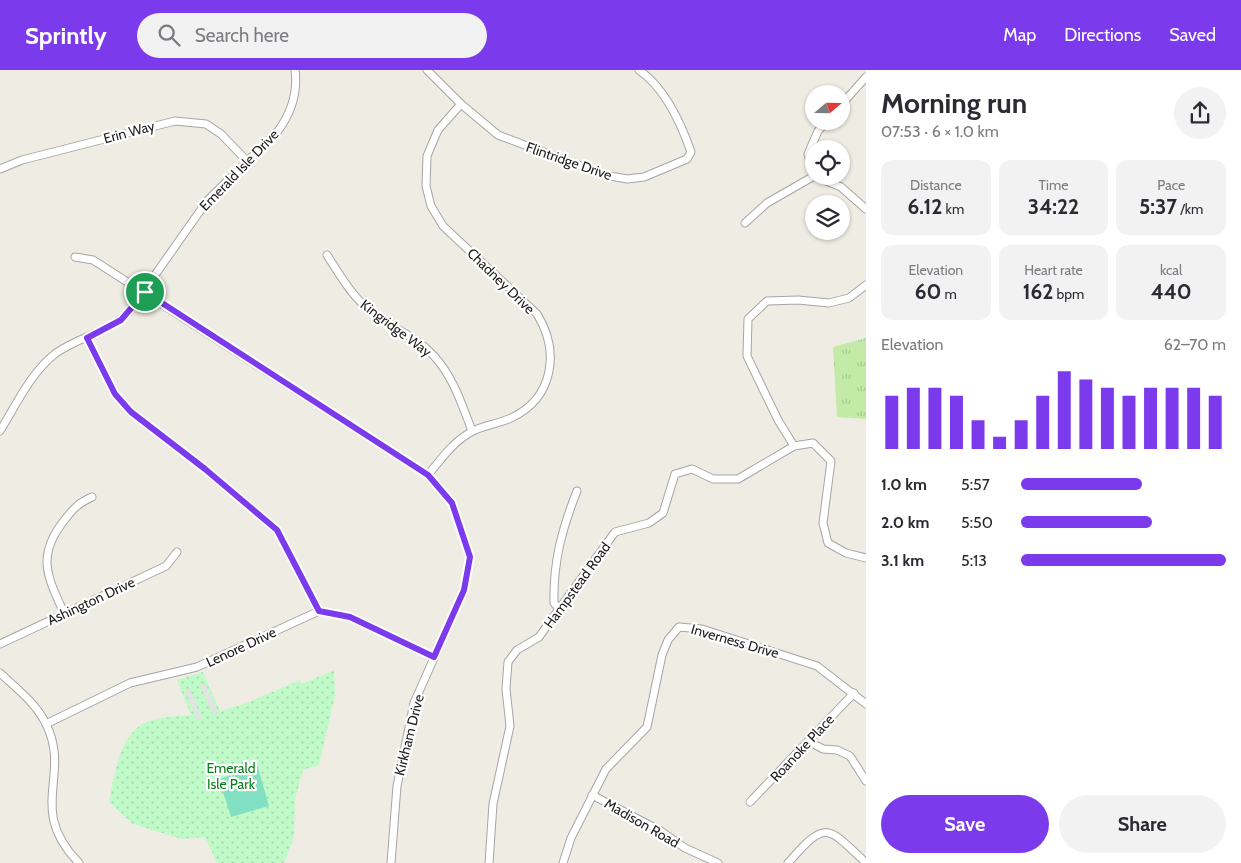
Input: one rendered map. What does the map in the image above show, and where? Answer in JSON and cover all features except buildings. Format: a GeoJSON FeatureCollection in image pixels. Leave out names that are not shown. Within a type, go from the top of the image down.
{"type":"FeatureCollection","features":[{"type":"Feature","properties":{"kind":"street","name":"Emerald Isle Drive"},"geometry":{"type":"LineString","coordinates":[[0,431],[46,362],[67,346],[121,320],[145,292],[207,201],[270,140],[286,121],[294,97],[295,70]]}},
{"type":"Feature","properties":{"kind":"street","name":"Flintridge Drive"},"geometry":{"type":"LineString","coordinates":[[427,70],[460,104],[488,128],[506,138],[606,175],[635,179],[687,158],[691,152],[678,120],[663,95],[640,70]]}},
{"type":"Feature","properties":{"kind":"street"},"geometry":{"type":"LineString","coordinates":[[850,95],[866,77]]}},
{"type":"Feature","properties":{"kind":"street","name":"Chadney Drive"},"geometry":{"type":"LineString","coordinates":[[428,475],[452,446],[472,431],[511,418],[526,409],[544,387],[550,366],[550,344],[545,328],[537,314],[443,226],[431,206],[426,186],[427,156],[438,130],[460,104]]}},
{"type":"Feature","properties":{"kind":"street","name":"Erin Way"},"geometry":{"type":"LineString","coordinates":[[0,169],[22,160],[175,121],[206,124],[221,134],[247,161]]}},
{"type":"Feature","properties":{"kind":"street"},"geometry":{"type":"LineString","coordinates":[[745,223],[767,204],[805,181]]}},
{"type":"Feature","properties":{"kind":"street"},"geometry":{"type":"LineString","coordinates":[[836,185],[841,187],[866,209]]}},
{"type":"Feature","properties":{"kind":"street","name":"Kingridge Way"},"geometry":{"type":"LineString","coordinates":[[327,255],[355,297],[370,311],[421,343],[442,365],[454,385],[472,431]]}},
{"type":"Feature","properties":{"kind":"street","name":"Kirkham Drive"},"geometry":{"type":"LineString","coordinates":[[75,257],[94,260],[428,475],[452,503],[470,557],[464,590],[414,703],[396,786],[391,863]]}},
{"type":"Feature","properties":{"kind":"street"},"geometry":{"type":"LineString","coordinates":[[866,285],[849,298],[829,302],[767,301],[748,319],[747,356],[778,420],[794,446],[813,443],[831,461],[823,522],[828,543],[846,554],[866,558]]}},
{"type":"Feature","properties":{"kind":"street"},"geometry":{"type":"LineString","coordinates":[[87,338],[115,394],[131,412],[205,469],[277,530],[319,611],[350,617],[434,657]]}},
{"type":"Feature","properties":{"kind":"street","name":"Hampstead Road"},"geometry":{"type":"LineString","coordinates":[[489,863],[493,804],[510,726],[506,689],[508,662],[517,650],[539,638],[615,532],[649,523],[663,513],[675,474],[692,469],[713,479],[738,479],[794,446]]}},
{"type":"Feature","properties":{"kind":"street"},"geometry":{"type":"LineString","coordinates":[[560,610],[554,603],[555,558],[562,530],[577,491]]}},
{"type":"Feature","properties":{"kind":"street"},"geometry":{"type":"LineString","coordinates":[[64,613],[49,579],[46,565],[47,550],[53,535],[77,504],[92,497]]}},
{"type":"Feature","properties":{"kind":"street","name":"Ashington Drive"},"geometry":{"type":"LineString","coordinates":[[0,644],[166,566],[177,552]]}},
{"type":"Feature","properties":{"kind":"street","name":"Lenore Drive"},"geometry":{"type":"LineString","coordinates":[[46,724],[130,683],[197,667],[319,611]]}},
{"type":"Feature","properties":{"kind":"street","name":"Inverness Drive"},"geometry":{"type":"LineString","coordinates":[[562,863],[571,838],[606,769],[647,727],[662,655],[668,640],[679,626],[702,629],[817,666],[866,704]]}},
{"type":"Feature","properties":{"kind":"street"},"geometry":{"type":"LineString","coordinates":[[0,673],[29,700],[46,724],[53,743],[54,760],[50,800],[52,816],[61,842],[79,863]]}},
{"type":"Feature","properties":{"kind":"street","name":"Roanoke Place"},"geometry":{"type":"LineString","coordinates":[[750,802],[854,693]]}},
{"type":"Feature","properties":{"kind":"street"},"geometry":{"type":"LineString","coordinates":[[808,741],[823,749],[837,750],[850,756],[866,781]]}},
{"type":"Feature","properties":{"kind":"street","name":"Madison Road"},"geometry":{"type":"LineString","coordinates":[[592,795],[659,830],[685,848],[718,863]]}},
{"type":"Feature","properties":{"kind":"street"},"geometry":{"type":"LineString","coordinates":[[788,863],[811,837],[822,832],[836,834],[866,863]]}},
{"type":"Feature","properties":{"kind":"green space"},"geometry":{"type":"Polygon","coordinates":[[[866,338],[866,419],[837,417],[833,347],[866,338]]]}},
{"type":"Feature","properties":{"kind":"green space","name":"Emerald Isle Park"},"geometry":{"type":"Polygon","coordinates":[[[334,670],[335,695],[319,765],[303,770],[295,799],[294,837],[284,863],[217,863],[205,837],[182,839],[133,824],[109,802],[121,751],[131,734],[138,727],[150,721],[191,715],[177,680],[203,672],[220,711],[247,703],[300,680],[302,684],[334,670]]]}},
{"type":"Feature","properties":{"kind":"green space"},"geometry":{"type":"Polygon","coordinates":[[[258,768],[269,806],[231,817],[219,779],[258,768]]]}},
{"type":"Feature","properties":{"kind":"shaded area"},"geometry":{"type":"Polygon","coordinates":[[[205,683],[218,713],[213,715],[200,685],[205,683]]]}},
{"type":"Feature","properties":{"kind":"shaded area"},"geometry":{"type":"Polygon","coordinates":[[[190,689],[202,719],[198,721],[185,691],[190,689]]]}},
{"type":"Feature","properties":{"kind":"route"},"geometry":{"type":"LineString","coordinates":[[145,292],[428,475],[452,503],[470,557],[464,590],[434,657],[350,617],[319,611],[277,530],[205,469],[131,412],[115,394],[87,338],[121,320],[145,292]]}}]}
